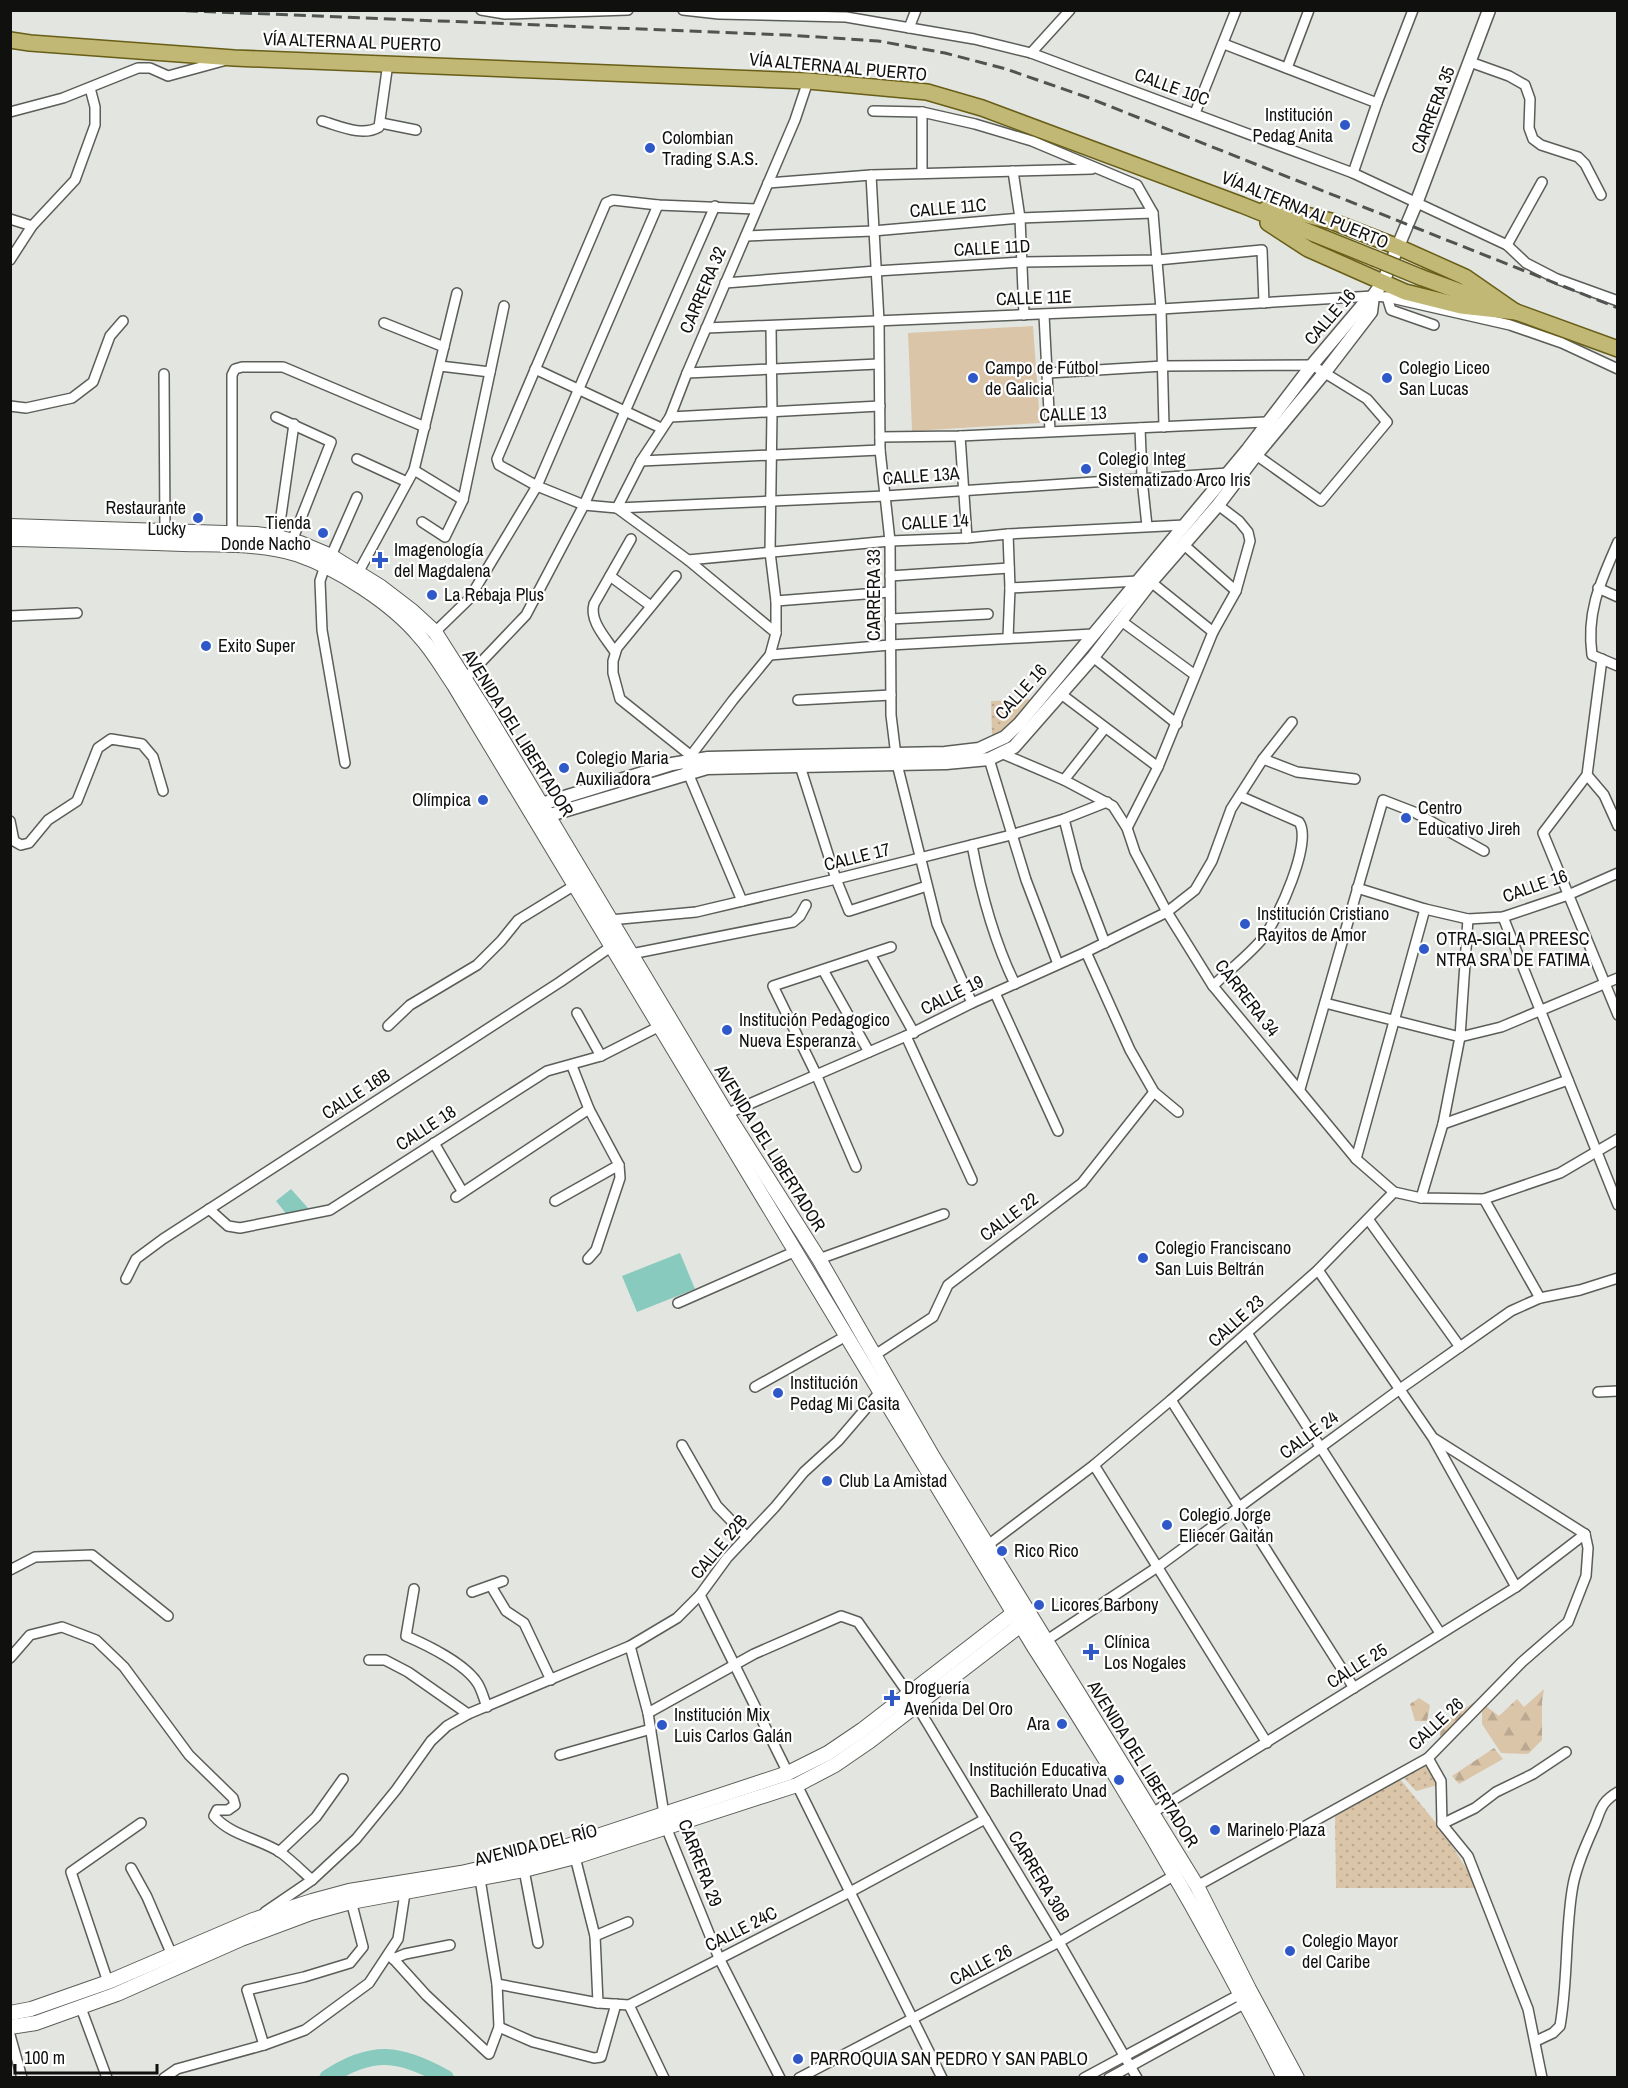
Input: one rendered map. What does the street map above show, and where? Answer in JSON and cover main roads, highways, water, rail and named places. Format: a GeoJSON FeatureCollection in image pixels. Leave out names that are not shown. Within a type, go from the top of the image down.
{"type":"FeatureCollection","features":[{"type":"Feature","properties":{"kind":"main road","name":"VÍA ALTERNA AL PUERTO"},"geometry":{"type":"LineString","coordinates":[[10,40],[234,58],[808,81],[927,92],[982,108],[1242,205],[1420,277],[1616,346]]}},
{"type":"Feature","properties":{"kind":"main road"},"geometry":{"type":"LineString","coordinates":[[1242,205],[1298,213],[1331,221],[1398,247],[1465,277],[1516,312]]}},
{"type":"Feature","properties":{"kind":"main road"},"geometry":{"type":"LineString","coordinates":[[1242,205],[1308,249],[1385,290],[1405,292],[1461,306],[1516,312]]}},
{"type":"Feature","properties":{"kind":"main road","name":"AVENIDA DEL LIBERTADOR"},"geometry":{"type":"LineString","coordinates":[[10,526],[256,534],[285,539],[358,573],[411,610],[435,632],[465,679],[575,885],[660,1026],[819,1259],[933,1457],[988,1545],[1022,1615]]}},
{"type":"Feature","properties":{"kind":"main road","name":"AVENIDA DEL LIBERTADOR"},"geometry":{"type":"LineString","coordinates":[[10,539],[264,547],[328,561],[402,618],[420,637],[610,920],[796,1251],[880,1392],[1147,1816],[1197,1886],[1284,2078]]}},
{"type":"Feature","properties":{"kind":"main road","name":"AVENIDA DEL RÍO"},"geometry":{"type":"LineString","coordinates":[[225,1939],[253,1920],[543,1854],[797,1785],[835,1765],[913,1700],[1022,1615]]}},
{"type":"Feature","properties":{"kind":"main road","name":"AVENIDA DEL RÍO"},"geometry":{"type":"LineString","coordinates":[[10,2013],[31,2009],[350,1897],[405,1893],[524,1870],[575,1857],[788,1773],[828,1753],[913,1700]]}},
{"type":"Feature","properties":{"kind":"main road","name":"AVENIDA DEL LIBERTADOR"},"geometry":{"type":"LineString","coordinates":[[1147,1816],[1175,1875],[1297,2078]]}},
{"type":"Feature","properties":{"kind":"main road","name":"AVENIDA DEL RÍO"},"geometry":{"type":"LineString","coordinates":[[10,2027],[36,2023],[81,2008],[178,1957]]}},
{"type":"Feature","properties":{"kind":"water"},"geometry":{"type":"Polygon","coordinates":[[[291,1189],[308,1208],[292,1221],[276,1201],[291,1189]]]}},
{"type":"Feature","properties":{"kind":"water"},"geometry":{"type":"Polygon","coordinates":[[[680,1253],[695,1289],[637,1312],[622,1276],[680,1253]]]}},
{"type":"Feature","properties":{"kind":"waterway"},"geometry":{"type":"LineString","coordinates":[[327,2078],[358,2062],[386,2057],[414,2063],[446,2078]]}},
{"type":"Feature","properties":{"kind":"railway"},"geometry":{"type":"LineString","coordinates":[[168,10],[788,35],[878,41],[945,53],[1006,69],[1089,98],[1618,308]]}},
{"type":"Feature","properties":{"kind":"place","name":"Institución Pedag Anita"},"geometry":{"type":"Point","coordinates":[1345,125]}},
{"type":"Feature","properties":{"kind":"place","name":"Colombian Trading S.A.S."},"geometry":{"type":"Point","coordinates":[650,148]}},
{"type":"Feature","properties":{"kind":"place","name":"Campo de Fútbol de Galicia"},"geometry":{"type":"Point","coordinates":[973,378]}},
{"type":"Feature","properties":{"kind":"place","name":"Colegio Liceo San Lucas"},"geometry":{"type":"Point","coordinates":[1387,378]}},
{"type":"Feature","properties":{"kind":"place","name":"Colegio Integ Sistematizado Arco Iris"},"geometry":{"type":"Point","coordinates":[1086,469]}},
{"type":"Feature","properties":{"kind":"place","name":"Restaurante Lucky"},"geometry":{"type":"Point","coordinates":[198,518]}},
{"type":"Feature","properties":{"kind":"place","name":"Tienda Donde Nacho"},"geometry":{"type":"Point","coordinates":[323,533]}},
{"type":"Feature","properties":{"kind":"place","name":"Imagenología del Magdalena"},"geometry":{"type":"Point","coordinates":[380,560]}},
{"type":"Feature","properties":{"kind":"place","name":"La Rebaja Plus"},"geometry":{"type":"Point","coordinates":[432,595]}},
{"type":"Feature","properties":{"kind":"place","name":"Exito Super"},"geometry":{"type":"Point","coordinates":[206,646]}},
{"type":"Feature","properties":{"kind":"place","name":"Colegio Maria Auxiliadora"},"geometry":{"type":"Point","coordinates":[564,768]}},
{"type":"Feature","properties":{"kind":"place","name":"Olímpica"},"geometry":{"type":"Point","coordinates":[483,800]}},
{"type":"Feature","properties":{"kind":"place","name":"Centro Educativo Jireh"},"geometry":{"type":"Point","coordinates":[1406,818]}},
{"type":"Feature","properties":{"kind":"place","name":"Institución Cristiano Rayitos de Amor"},"geometry":{"type":"Point","coordinates":[1245,924]}},
{"type":"Feature","properties":{"kind":"place","name":"OTRA-SIGLA PREESC NTRA SRA DE FATIMA"},"geometry":{"type":"Point","coordinates":[1424,949]}},
{"type":"Feature","properties":{"kind":"place","name":"Institución Pedagogico Nueva Esperanza"},"geometry":{"type":"Point","coordinates":[727,1030]}},
{"type":"Feature","properties":{"kind":"place","name":"Colegio Franciscano San Luis Beltrán"},"geometry":{"type":"Point","coordinates":[1143,1258]}},
{"type":"Feature","properties":{"kind":"place","name":"Institución Pedag Mi Casita"},"geometry":{"type":"Point","coordinates":[778,1393]}},
{"type":"Feature","properties":{"kind":"place","name":"Club La Amistad"},"geometry":{"type":"Point","coordinates":[827,1481]}},
{"type":"Feature","properties":{"kind":"place","name":"Colegio Jorge Eliecer Gaitán"},"geometry":{"type":"Point","coordinates":[1167,1525]}},
{"type":"Feature","properties":{"kind":"place","name":"Rico Rico"},"geometry":{"type":"Point","coordinates":[1002,1551]}},
{"type":"Feature","properties":{"kind":"place","name":"Licores Barbony"},"geometry":{"type":"Point","coordinates":[1039,1605]}},
{"type":"Feature","properties":{"kind":"place","name":"Clínica Los Nogales"},"geometry":{"type":"Point","coordinates":[1091,1652]}},
{"type":"Feature","properties":{"kind":"place","name":"Droguería Avenida Del Oro"},"geometry":{"type":"Point","coordinates":[892,1698]}},
{"type":"Feature","properties":{"kind":"place","name":"Ara"},"geometry":{"type":"Point","coordinates":[1062,1724]}},
{"type":"Feature","properties":{"kind":"place","name":"Institución Mix Luis Carlos Galán"},"geometry":{"type":"Point","coordinates":[662,1725]}},
{"type":"Feature","properties":{"kind":"place","name":"Institución Educativa Bachillerato Unad"},"geometry":{"type":"Point","coordinates":[1119,1780]}},
{"type":"Feature","properties":{"kind":"place","name":"Marinelo Plaza"},"geometry":{"type":"Point","coordinates":[1215,1830]}},
{"type":"Feature","properties":{"kind":"place","name":"Colegio Mayor del Caribe"},"geometry":{"type":"Point","coordinates":[1290,1951]}},
{"type":"Feature","properties":{"kind":"place","name":"PARROQUIA SAN PEDRO Y SAN PABLO"},"geometry":{"type":"Point","coordinates":[798,2059]}}]}
